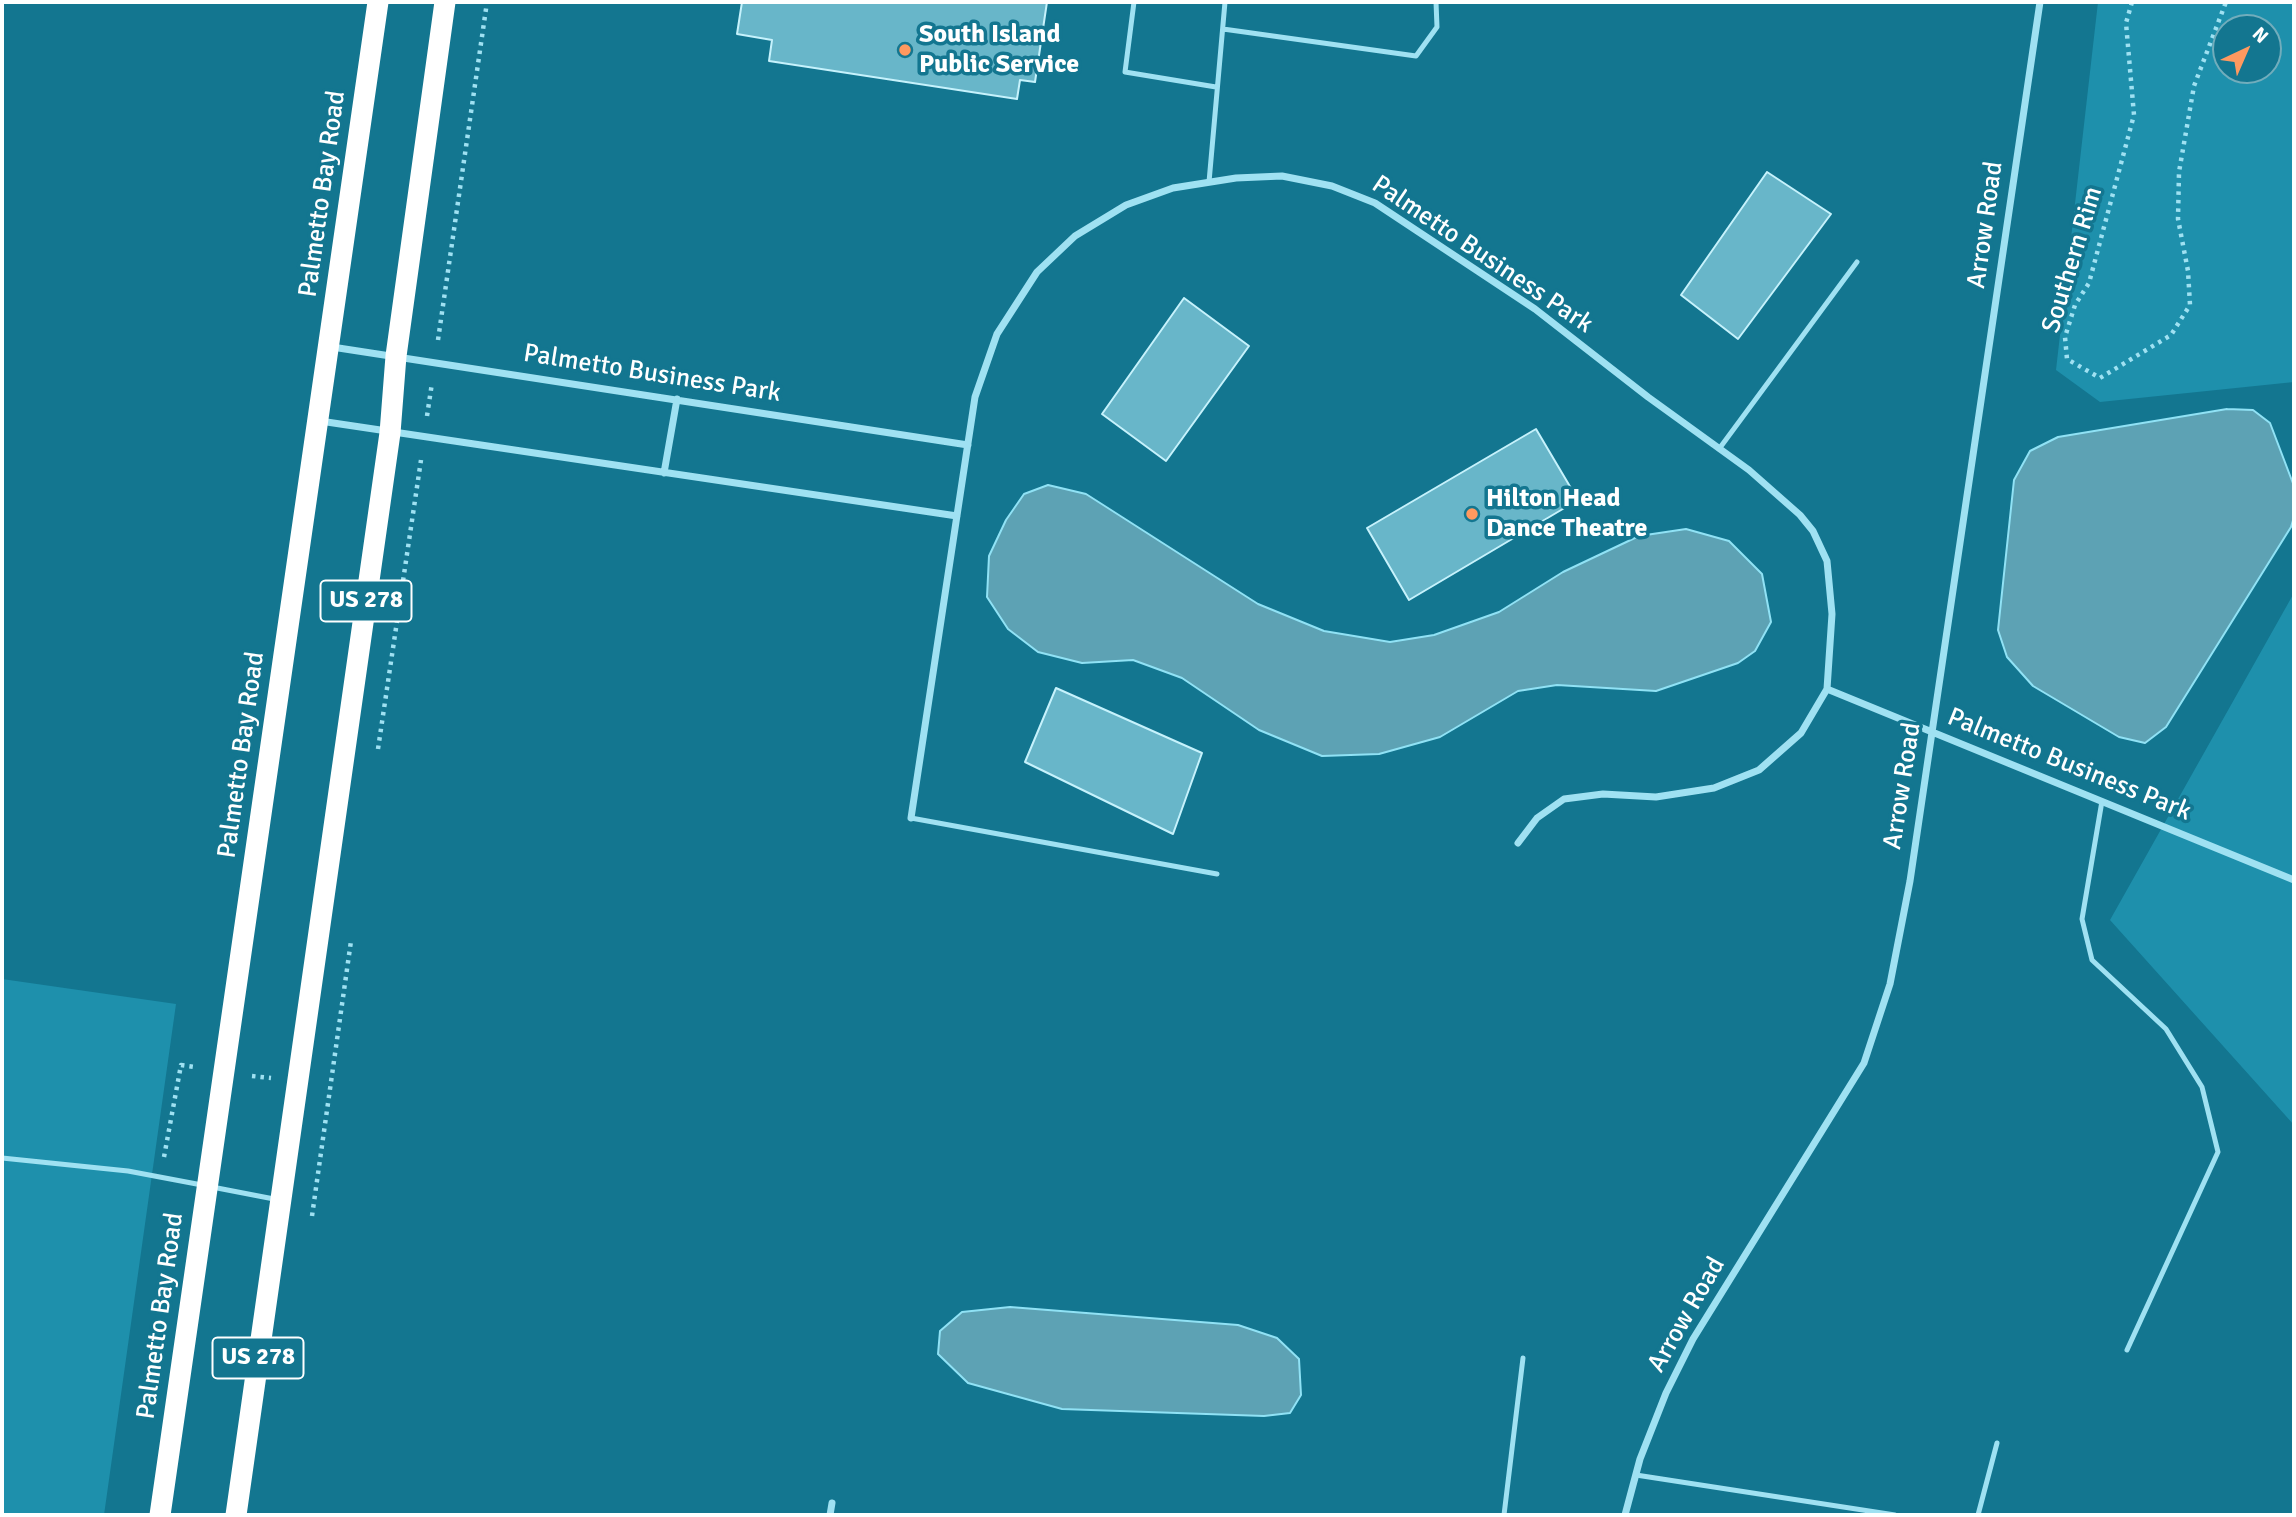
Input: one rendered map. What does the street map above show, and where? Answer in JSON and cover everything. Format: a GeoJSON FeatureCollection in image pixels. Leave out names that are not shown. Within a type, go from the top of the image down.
{"type":"FeatureCollection","features":[{"type":"Feature","properties":{"kind":"highway","name":"Palmetto Bay Road"},"geometry":{"type":"LineString","coordinates":[[160,1515],[379,2]]}},
{"type":"Feature","properties":{"kind":"highway","name":"US 278"},"geometry":{"type":"LineString","coordinates":[[236,1515],[390,433],[397,356],[445,2]]}},
{"type":"Feature","properties":{"kind":"street","name":"Arrow Road"},"geometry":{"type":"LineString","coordinates":[[1625,1515],[1636,1475],[1666,1393],[1693,1339],[1864,1063],[1890,984],[1910,881],[1933,732],[2040,2]]}},
{"type":"Feature","properties":{"kind":"street","name":"Palmetto Business Park"},"geometry":{"type":"LineString","coordinates":[[911,818],[975,397],[997,334],[1037,272],[1075,236],[1126,205],[1173,188],[1282,176],[1332,186],[1375,204],[1535,309],[1719,449],[1800,515],[1813,531],[1827,561],[1832,614],[1827,689],[1801,733],[1759,770],[1714,788],[1656,797],[1603,794],[1564,799],[1536,818],[1518,843]]}},
{"type":"Feature","properties":{"kind":"street","name":"Palmetto Business Park"},"geometry":{"type":"LineString","coordinates":[[330,346],[968,445]]}},
{"type":"Feature","properties":{"kind":"street"},"geometry":{"type":"LineString","coordinates":[[664,473],[677,399]]}},
{"type":"Feature","properties":{"kind":"street"},"geometry":{"type":"LineString","coordinates":[[319,421],[957,516]]}},
{"type":"Feature","properties":{"kind":"street","name":"Palmetto Business Park"},"geometry":{"type":"LineString","coordinates":[[1827,689],[2294,880]]}},
{"type":"Feature","properties":{"kind":"street"},"geometry":{"type":"LineString","coordinates":[[830,1515],[832,1503]]}},
{"type":"Feature","properties":{"kind":"lane"},"geometry":{"type":"LineString","coordinates":[[1133,2],[1125,72],[1216,87]]}},
{"type":"Feature","properties":{"kind":"lane"},"geometry":{"type":"LineString","coordinates":[[1209,182],[1225,2]]}},
{"type":"Feature","properties":{"kind":"lane"},"geometry":{"type":"LineString","coordinates":[[1223,29],[1416,56],[1437,27],[1436,2]]}},
{"type":"Feature","properties":{"kind":"lane"},"geometry":{"type":"LineString","coordinates":[[1719,449],[1857,261]]}},
{"type":"Feature","properties":{"kind":"lane"},"geometry":{"type":"LineString","coordinates":[[2102,801],[2082,919],[2092,960],[2166,1029],[2202,1087],[2218,1152],[2127,1350]]}},
{"type":"Feature","properties":{"kind":"lane"},"geometry":{"type":"LineString","coordinates":[[911,818],[1217,874]]}},
{"type":"Feature","properties":{"kind":"lane"},"geometry":{"type":"LineString","coordinates":[[2,1158],[128,1171],[281,1200]]}},
{"type":"Feature","properties":{"kind":"lane"},"geometry":{"type":"LineString","coordinates":[[1504,1515],[1523,1358]]}},
{"type":"Feature","properties":{"kind":"lane"},"geometry":{"type":"LineString","coordinates":[[1978,1515],[1997,1443]]}},
{"type":"Feature","properties":{"kind":"lane"},"geometry":{"type":"LineString","coordinates":[[1636,1475],[1895,1515]]}},
{"type":"Feature","properties":{"kind":"path"},"geometry":{"type":"LineString","coordinates":[[378,750],[487,2]]}},
{"type":"Feature","properties":{"kind":"path","name":"Southern Rim"},"geometry":{"type":"LineString","coordinates":[[2132,2],[2126,23],[2134,115],[2090,283],[2075,305],[2065,337],[2067,359],[2100,378],[2171,335],[2190,304],[2189,271],[2178,219],[2179,172],[2194,86],[2226,2]]}},
{"type":"Feature","properties":{"kind":"path"},"geometry":{"type":"LineString","coordinates":[[311,1224],[351,939]]}},
{"type":"Feature","properties":{"kind":"shaded area"},"geometry":{"type":"Polygon","coordinates":[[[2098,2],[2294,2],[2294,382],[2100,402],[2056,370],[2098,2]]]}},
{"type":"Feature","properties":{"kind":"shaded area"},"geometry":{"type":"Polygon","coordinates":[[[2227,409],[2253,410],[2270,423],[2294,486],[2294,517],[2291,527],[2166,727],[2145,743],[2119,737],[2033,686],[2007,657],[1998,630],[2014,480],[2030,451],[2058,437],[2227,409]]]}},
{"type":"Feature","properties":{"kind":"shaded area"},"geometry":{"type":"Polygon","coordinates":[[[1048,485],[1086,494],[1258,604],[1324,631],[1390,642],[1434,635],[1499,612],[1563,572],[1639,536],[1686,529],[1729,541],[1762,574],[1771,622],[1755,651],[1738,663],[1656,691],[1557,685],[1518,691],[1440,737],[1379,754],[1322,756],[1259,730],[1182,678],[1133,660],[1082,663],[1038,652],[1008,629],[987,597],[989,556],[1006,520],[1024,494],[1048,485]]]}},
{"type":"Feature","properties":{"kind":"shaded area"},"geometry":{"type":"Polygon","coordinates":[[[2294,593],[2294,1125],[2110,920],[2294,593]]]}},
{"type":"Feature","properties":{"kind":"shaded area"},"geometry":{"type":"Polygon","coordinates":[[[2,979],[176,1004],[104,1515],[2,1515],[2,979]]]}},
{"type":"Feature","properties":{"kind":"shaded area"},"geometry":{"type":"Polygon","coordinates":[[[1010,1307],[1238,1325],[1277,1338],[1299,1359],[1301,1395],[1290,1413],[1264,1416],[1062,1409],[968,1383],[938,1354],[940,1331],[962,1312],[1010,1307]]]}},
{"type":"Feature","properties":{"kind":"building","name":"South Island Public Service"},"geometry":{"type":"Polygon","coordinates":[[[742,2],[1047,2],[1035,82],[1020,80],[1017,99],[769,61],[772,40],[737,34],[742,2]]]}},
{"type":"Feature","properties":{"kind":"building"},"geometry":{"type":"Polygon","coordinates":[[[1767,172],[1831,214],[1738,339],[1681,295],[1767,172]]]}},
{"type":"Feature","properties":{"kind":"building"},"geometry":{"type":"Polygon","coordinates":[[[1184,298],[1249,346],[1166,461],[1102,414],[1184,298]]]}},
{"type":"Feature","properties":{"kind":"building","name":"Hilton Head Dance Theatre"},"geometry":{"type":"Polygon","coordinates":[[[1536,429],[1578,500],[1409,600],[1367,528],[1536,429]]]}},
{"type":"Feature","properties":{"kind":"building"},"geometry":{"type":"Polygon","coordinates":[[[1056,688],[1202,753],[1173,834],[1025,762],[1056,688]]]}},
{"type":"Feature","properties":{"kind":"place","name":"South Island Public Service"},"geometry":{"type":"Point","coordinates":[905,50]}},
{"type":"Feature","properties":{"kind":"place","name":"Hilton Head Dance Theatre"},"geometry":{"type":"Point","coordinates":[1472,514]}}]}
